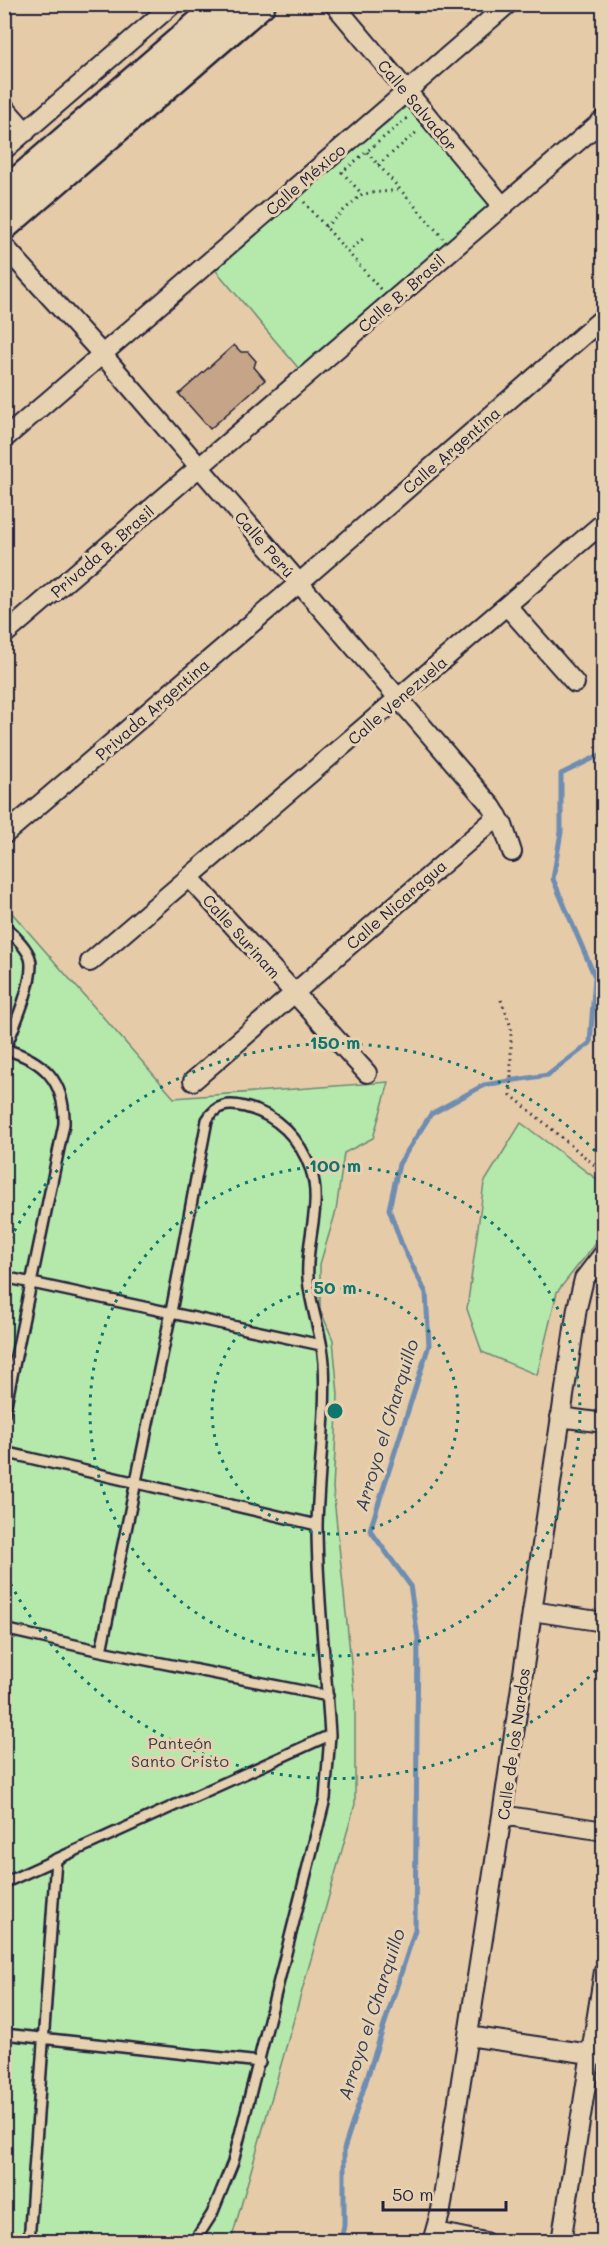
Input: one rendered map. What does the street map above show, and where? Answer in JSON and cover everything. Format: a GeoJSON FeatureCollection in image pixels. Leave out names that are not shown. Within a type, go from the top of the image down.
{"type":"FeatureCollection","features":[{"type":"Feature","properties":{"kind":"main road"},"geometry":{"type":"LineString","coordinates":[[8,193],[222,4]]}},
{"type":"Feature","properties":{"kind":"main road"},"geometry":{"type":"LineString","coordinates":[[4,226],[261,4]]}},
{"type":"Feature","properties":{"kind":"street"},"geometry":{"type":"LineString","coordinates":[[4,150],[173,4]]}},
{"type":"Feature","properties":{"kind":"street","name":"Calle Salvador"},"geometry":{"type":"LineString","coordinates":[[334,4],[502,205]]}},
{"type":"Feature","properties":{"kind":"street","name":"Calle México"},"geometry":{"type":"LineString","coordinates":[[4,439],[102,354],[299,196],[407,91],[508,4]]}},
{"type":"Feature","properties":{"kind":"street"},"geometry":{"type":"LineString","coordinates":[[4,107],[26,132]]}},
{"type":"Feature","properties":{"kind":"street","name":"Calle B. Brasil"},"geometry":{"type":"LineString","coordinates":[[199,467],[603,119]]}},
{"type":"Feature","properties":{"kind":"street","name":"Calle Perú"},"geometry":{"type":"LineString","coordinates":[[4,246],[102,354],[498,816],[512,852]]}},
{"type":"Feature","properties":{"kind":"street","name":"Calle Argentina"},"geometry":{"type":"LineString","coordinates":[[299,584],[603,317]]}},
{"type":"Feature","properties":{"kind":"street","name":"Privada B. Brasil"},"geometry":{"type":"LineString","coordinates":[[4,636],[199,467]]}},
{"type":"Feature","properties":{"kind":"street","name":"Calle Venezuela"},"geometry":{"type":"LineString","coordinates":[[90,962],[603,522]]}},
{"type":"Feature","properties":{"kind":"street","name":"Privada Argentina"},"geometry":{"type":"LineString","coordinates":[[4,835],[299,584]]}},
{"type":"Feature","properties":{"kind":"street"},"geometry":{"type":"LineString","coordinates":[[507,606],[575,683]]}},
{"type":"Feature","properties":{"kind":"street","name":"Calle Nicaragua"},"geometry":{"type":"LineString","coordinates":[[193,1081],[498,816]]}},
{"type":"Feature","properties":{"kind":"street","name":"Calle Surinam"},"geometry":{"type":"LineString","coordinates":[[190,878],[367,1073]]}},
{"type":"Feature","properties":{"kind":"street","name":"Calle de los Nardos"},"geometry":{"type":"LineString","coordinates":[[434,2236],[441,2210],[502,1815],[579,1293],[588,1272],[603,1252]]}},
{"type":"Feature","properties":{"kind":"street"},"geometry":{"type":"LineString","coordinates":[[560,1417],[603,1423]]}},
{"type":"Feature","properties":{"kind":"street"},"geometry":{"type":"LineString","coordinates":[[532,1611],[603,1622]]}},
{"type":"Feature","properties":{"kind":"street"},"geometry":{"type":"LineString","coordinates":[[502,1815],[603,1831]]}},
{"type":"Feature","properties":{"kind":"street"},"geometry":{"type":"LineString","coordinates":[[561,2241],[597,2055],[603,1971]]}},
{"type":"Feature","properties":{"kind":"street"},"geometry":{"type":"LineString","coordinates":[[468,2036],[597,2055]]}},
{"type":"Feature","properties":{"kind":"street"},"geometry":{"type":"LineString","coordinates":[[434,2236],[485,2241]]}},
{"type":"Feature","properties":{"kind":"lane"},"geometry":{"type":"LineString","coordinates":[[4,925],[24,947],[30,957],[31,965],[17,1018],[5,1049],[21,1054],[48,1072],[56,1083],[64,1109],[64,1124],[4,1414]]}},
{"type":"Feature","properties":{"kind":"lane"},"geometry":{"type":"LineString","coordinates":[[101,1651],[171,1312],[207,1120],[211,1112],[219,1106],[232,1104],[248,1107],[285,1126],[302,1149],[312,1172],[316,1207],[309,1244],[308,1276],[325,1377],[317,1525],[330,1735],[325,1799],[260,2062],[226,2183],[212,2214],[194,2241]]}},
{"type":"Feature","properties":{"kind":"lane"},"geometry":{"type":"LineString","coordinates":[[4,1277],[321,1345]]}},
{"type":"Feature","properties":{"kind":"lane"},"geometry":{"type":"LineString","coordinates":[[4,1452],[317,1525]]}},
{"type":"Feature","properties":{"kind":"lane"},"geometry":{"type":"LineString","coordinates":[[4,1629],[101,1651],[328,1696]]}},
{"type":"Feature","properties":{"kind":"lane"},"geometry":{"type":"LineString","coordinates":[[4,1883],[330,1735]]}},
{"type":"Feature","properties":{"kind":"lane"},"geometry":{"type":"LineString","coordinates":[[29,2241],[56,1859]]}},
{"type":"Feature","properties":{"kind":"lane"},"geometry":{"type":"LineString","coordinates":[[4,2034],[260,2062]]}},
{"type":"Feature","properties":{"kind":"path"},"geometry":{"type":"LineString","coordinates":[[335,178],[420,107]]}},
{"type":"Feature","properties":{"kind":"path"},"geometry":{"type":"LineString","coordinates":[[378,165],[420,129]]}},
{"type":"Feature","properties":{"kind":"path"},"geometry":{"type":"LineString","coordinates":[[367,152],[444,239]]}},
{"type":"Feature","properties":{"kind":"path"},"geometry":{"type":"LineString","coordinates":[[342,172],[362,194]]}},
{"type":"Feature","properties":{"kind":"path"},"geometry":{"type":"LineString","coordinates":[[325,227],[362,194],[400,190]]}},
{"type":"Feature","properties":{"kind":"path"},"geometry":{"type":"LineString","coordinates":[[299,196],[312,197]]}},
{"type":"Feature","properties":{"kind":"path"},"geometry":{"type":"LineString","coordinates":[[299,196],[392,302]]}},
{"type":"Feature","properties":{"kind":"path"},"geometry":{"type":"LineString","coordinates":[[348,252],[365,237]]}},
{"type":"Feature","properties":{"kind":"path"},"geometry":{"type":"LineString","coordinates":[[501,1000],[512,1027],[512,1095],[603,1173]]}},
{"type":"Feature","properties":{"kind":"green space"},"geometry":{"type":"Polygon","coordinates":[[[408,105],[495,208],[300,370],[213,267],[408,105]]]}},
{"type":"Feature","properties":{"kind":"green space","name":"Panteón Santo Cristo"},"geometry":{"type":"Polygon","coordinates":[[[4,904],[174,1098],[389,1082],[373,1138],[344,1153],[336,1211],[320,1264],[320,1309],[333,1340],[338,1395],[333,1488],[355,1701],[355,1804],[231,2241],[5,2241],[4,904]]]}},
{"type":"Feature","properties":{"kind":"green space"},"geometry":{"type":"Polygon","coordinates":[[[521,1123],[603,1184],[603,1234],[557,1292],[537,1375],[482,1352],[467,1309],[484,1183],[521,1123]]]}},
{"type":"Feature","properties":{"kind":"building"},"geometry":{"type":"Polygon","coordinates":[[[234,345],[241,352],[248,352],[256,361],[254,367],[265,380],[210,429],[179,394],[234,345]]]}},
{"type":"Feature","properties":{"kind":"waterway","name":"Arroyo el Charquillo"},"geometry":{"type":"LineString","coordinates":[[341,2242],[344,2225],[344,2149],[415,1930],[418,1638],[410,1585],[370,1530],[429,1345],[426,1293],[402,1245],[389,1209],[399,1164],[431,1114],[484,1085],[548,1075],[590,1043],[595,977],[553,879],[561,832],[561,774],[604,753]]}}]}
